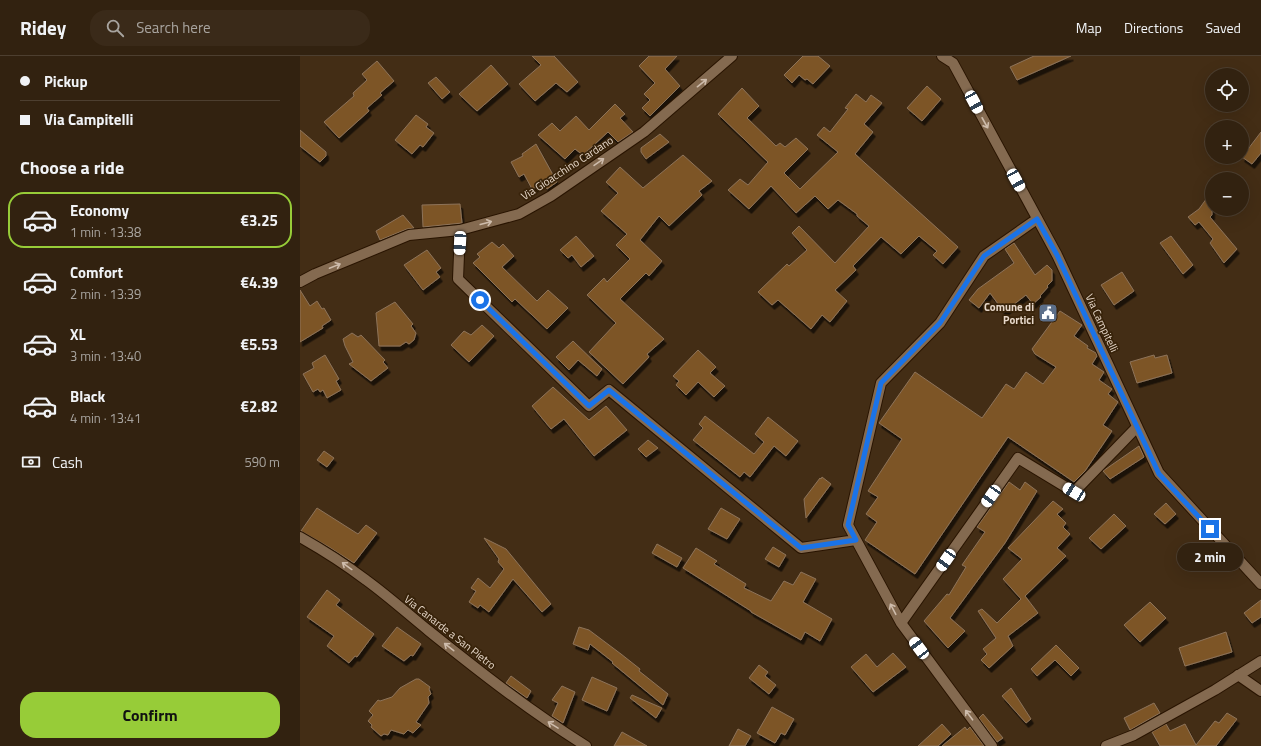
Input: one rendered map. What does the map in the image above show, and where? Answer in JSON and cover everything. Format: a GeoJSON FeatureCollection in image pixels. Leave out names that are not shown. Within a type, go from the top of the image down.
{"type":"FeatureCollection","features":[{"type":"Feature","properties":{"kind":"street","name":"Via Gioacchino Cardano"},"geometry":{"type":"LineString","coordinates":[[300,282],[315,274],[409,234],[460,230],[519,214],[551,196],[644,132],[732,56]]}},
{"type":"Feature","properties":{"kind":"street","name":"Via Campitelli"},"geometry":{"type":"LineString","coordinates":[[942,56],[953,63],[1057,255],[1159,474],[1261,584]]}},
{"type":"Feature","properties":{"kind":"street"},"geometry":{"type":"LineString","coordinates":[[992,746],[901,624],[848,525],[881,383],[940,323],[984,256],[1037,219]]}},
{"type":"Feature","properties":{"kind":"street"},"geometry":{"type":"LineString","coordinates":[[460,230],[458,280],[589,406],[609,390],[801,548],[856,540]]}},
{"type":"Feature","properties":{"kind":"street"},"geometry":{"type":"LineString","coordinates":[[901,624],[1018,458],[1074,492],[1137,427]]}},
{"type":"Feature","properties":{"kind":"street","name":"Via Canarde a San Pietro"},"geometry":{"type":"LineString","coordinates":[[300,537],[332,556],[361,576],[521,703],[546,721],[586,746]]}},
{"type":"Feature","properties":{"kind":"street"},"geometry":{"type":"LineString","coordinates":[[1106,746],[1134,735],[1259,664]]}},
{"type":"Feature","properties":{"kind":"street"},"geometry":{"type":"LineString","coordinates":[[1238,675],[1261,691]]}},
{"type":"Feature","properties":{"kind":"building"},"geometry":{"type":"Polygon","coordinates":[[[532,56],[554,56],[578,82],[567,92],[556,83],[535,101],[519,84],[541,65],[532,56]]]}},
{"type":"Feature","properties":{"kind":"building"},"geometry":{"type":"Polygon","coordinates":[[[649,56],[677,56],[665,69],[680,86],[650,116],[642,108],[650,100],[644,94],[655,83],[639,66],[649,56]]]}},
{"type":"Feature","properties":{"kind":"building"},"geometry":{"type":"Polygon","coordinates":[[[803,56],[818,56],[830,66],[813,84],[799,75],[792,83],[784,75],[803,56]]]}},
{"type":"Feature","properties":{"kind":"building"},"geometry":{"type":"Polygon","coordinates":[[[1034,56],[1071,56],[1017,80],[1010,67],[1034,56]]]}},
{"type":"Feature","properties":{"kind":"building"},"geometry":{"type":"Polygon","coordinates":[[[377,61],[394,81],[380,93],[382,95],[367,108],[369,111],[339,138],[324,122],[354,96],[353,93],[367,80],[362,74],[377,61]]]}},
{"type":"Feature","properties":{"kind":"building"},"geometry":{"type":"Polygon","coordinates":[[[491,65],[508,84],[477,111],[459,94],[491,65]]]}},
{"type":"Feature","properties":{"kind":"building"},"geometry":{"type":"Polygon","coordinates":[[[436,77],[450,92],[442,99],[428,83],[436,77]]]}},
{"type":"Feature","properties":{"kind":"building"},"geometry":{"type":"Polygon","coordinates":[[[927,86],[941,99],[922,121],[907,108],[927,86]]]}},
{"type":"Feature","properties":{"kind":"building"},"geometry":{"type":"Polygon","coordinates":[[[742,88],[759,106],[747,118],[776,146],[780,143],[785,147],[796,138],[808,149],[784,173],[800,189],[838,152],[817,135],[824,127],[830,132],[848,109],[845,108],[856,94],[866,102],[871,95],[882,103],[864,124],[873,132],[855,154],[958,247],[943,264],[933,255],[937,251],[919,236],[901,254],[881,237],[853,266],[856,270],[835,290],[847,301],[830,322],[822,315],[811,329],[778,300],[772,305],[758,292],[787,264],[789,266],[807,250],[792,233],[799,226],[835,263],[869,226],[857,216],[857,214],[838,200],[828,209],[815,196],[796,213],[771,186],[749,209],[728,190],[740,179],[748,185],[768,162],[718,114],[742,88]]]}},
{"type":"Feature","properties":{"kind":"building"},"geometry":{"type":"Polygon","coordinates":[[[615,104],[625,114],[620,118],[633,132],[618,142],[608,132],[583,155],[575,149],[565,159],[538,135],[552,123],[560,131],[576,116],[589,130],[615,104]]]}},
{"type":"Feature","properties":{"kind":"building"},"geometry":{"type":"Polygon","coordinates":[[[416,115],[428,124],[426,127],[434,133],[423,147],[420,145],[412,154],[395,140],[416,115]]]}},
{"type":"Feature","properties":{"kind":"building"},"geometry":{"type":"Polygon","coordinates":[[[300,130],[326,152],[326,156],[320,162],[300,146],[300,130]]]}},
{"type":"Feature","properties":{"kind":"building"},"geometry":{"type":"Polygon","coordinates":[[[1261,132],[1261,153],[1252,164],[1249,162],[1249,148],[1261,132]]]}},
{"type":"Feature","properties":{"kind":"building"},"geometry":{"type":"Polygon","coordinates":[[[660,134],[669,142],[646,159],[641,152],[641,148],[660,134]]]}},
{"type":"Feature","properties":{"kind":"building"},"geometry":{"type":"Polygon","coordinates":[[[536,144],[557,182],[547,189],[544,183],[532,189],[524,174],[519,177],[511,162],[523,156],[522,154],[536,144]]]}},
{"type":"Feature","properties":{"kind":"building"},"geometry":{"type":"Polygon","coordinates":[[[683,155],[712,181],[699,191],[702,195],[669,226],[659,216],[640,240],[662,261],[649,276],[646,273],[620,299],[664,339],[647,354],[649,357],[623,384],[589,352],[616,323],[587,295],[604,278],[607,282],[630,259],[616,245],[627,234],[601,211],[618,193],[606,182],[620,167],[643,188],[683,155]]]}},
{"type":"Feature","properties":{"kind":"building"},"geometry":{"type":"Polygon","coordinates":[[[1205,201],[1205,216],[1211,216],[1210,217],[1237,249],[1224,263],[1210,243],[1213,239],[1199,222],[1195,225],[1188,217],[1199,209],[1205,201]]]}},
{"type":"Feature","properties":{"kind":"building"},"geometry":{"type":"Polygon","coordinates":[[[460,204],[462,223],[423,227],[422,205],[460,204]]]}},
{"type":"Feature","properties":{"kind":"building"},"geometry":{"type":"Polygon","coordinates":[[[403,215],[414,228],[407,229],[380,240],[376,231],[403,215]]]}},
{"type":"Feature","properties":{"kind":"building"},"geometry":{"type":"Polygon","coordinates":[[[576,236],[594,256],[581,267],[572,255],[568,258],[560,250],[576,236]]]}},
{"type":"Feature","properties":{"kind":"building"},"geometry":{"type":"Polygon","coordinates":[[[1171,236],[1193,265],[1183,274],[1160,243],[1171,236]]]}},
{"type":"Feature","properties":{"kind":"building"},"geometry":{"type":"Polygon","coordinates":[[[492,242],[499,248],[503,244],[514,256],[502,267],[537,301],[548,290],[568,308],[547,329],[515,299],[512,302],[473,263],[480,257],[477,254],[492,242]]]}},
{"type":"Feature","properties":{"kind":"building"},"geometry":{"type":"Polygon","coordinates":[[[1014,243],[1035,275],[1047,265],[1052,270],[1052,281],[1040,296],[1041,297],[1033,304],[1026,295],[1004,312],[990,293],[979,308],[969,300],[978,289],[1014,263],[1005,249],[1014,243]]]}},
{"type":"Feature","properties":{"kind":"building"},"geometry":{"type":"Polygon","coordinates":[[[427,250],[441,268],[436,272],[440,277],[423,290],[404,265],[427,250]]]}},
{"type":"Feature","properties":{"kind":"building"},"geometry":{"type":"Polygon","coordinates":[[[1122,272],[1134,291],[1114,305],[1101,285],[1122,272]]]}},
{"type":"Feature","properties":{"kind":"building"},"geometry":{"type":"Polygon","coordinates":[[[300,290],[310,306],[317,301],[322,309],[324,308],[331,320],[322,326],[323,328],[300,342],[300,290]]]}},
{"type":"Feature","properties":{"kind":"building"},"geometry":{"type":"Polygon","coordinates":[[[395,302],[413,324],[411,326],[416,333],[414,340],[409,344],[406,342],[400,346],[379,346],[376,313],[395,302]]]}},
{"type":"Feature","properties":{"kind":"building"},"geometry":{"type":"Polygon","coordinates":[[[1060,311],[1082,325],[1074,336],[1088,346],[1087,348],[1096,353],[1097,356],[1092,364],[1104,372],[1099,380],[1112,389],[1108,394],[1118,402],[1103,425],[1112,431],[1085,471],[1074,482],[1008,437],[915,574],[865,540],[877,522],[866,514],[878,497],[868,491],[902,439],[879,423],[915,372],[982,418],[1006,384],[1014,389],[1026,372],[1043,384],[1056,367],[1035,354],[1032,349],[1060,311]]]}},
{"type":"Feature","properties":{"kind":"building"},"geometry":{"type":"Polygon","coordinates":[[[482,325],[494,336],[469,362],[451,345],[464,331],[471,335],[482,325]]]}},
{"type":"Feature","properties":{"kind":"building"},"geometry":{"type":"Polygon","coordinates":[[[352,333],[358,337],[361,335],[385,360],[383,362],[388,368],[371,381],[349,364],[353,362],[343,339],[352,333]]]}},
{"type":"Feature","properties":{"kind":"building"},"geometry":{"type":"Polygon","coordinates":[[[573,341],[602,369],[597,376],[578,360],[569,370],[556,357],[573,341]]]}},
{"type":"Feature","properties":{"kind":"building"},"geometry":{"type":"Polygon","coordinates":[[[698,350],[716,367],[710,373],[725,386],[714,397],[698,382],[686,395],[676,385],[679,381],[673,376],[698,350]]]}},
{"type":"Feature","properties":{"kind":"building"},"geometry":{"type":"Polygon","coordinates":[[[325,355],[339,379],[336,381],[341,390],[327,398],[323,390],[320,392],[318,389],[313,392],[303,374],[314,368],[312,363],[325,355]]]}},
{"type":"Feature","properties":{"kind":"building"},"geometry":{"type":"Polygon","coordinates":[[[1154,355],[1155,358],[1167,355],[1172,373],[1137,383],[1130,362],[1154,355]]]}},
{"type":"Feature","properties":{"kind":"building"},"geometry":{"type":"Polygon","coordinates":[[[553,387],[589,420],[606,406],[627,430],[594,456],[564,419],[551,429],[532,406],[553,387]]]}},
{"type":"Feature","properties":{"kind":"building"},"geometry":{"type":"Polygon","coordinates":[[[705,416],[754,454],[764,442],[755,434],[768,417],[798,441],[786,456],[774,446],[750,477],[744,472],[740,477],[693,440],[703,428],[699,424],[705,416]]]}},
{"type":"Feature","properties":{"kind":"building"},"geometry":{"type":"Polygon","coordinates":[[[648,440],[658,448],[646,457],[638,449],[648,440]]]}},
{"type":"Feature","properties":{"kind":"building"},"geometry":{"type":"Polygon","coordinates":[[[1139,446],[1144,457],[1110,479],[1103,471],[1139,446]]]}},
{"type":"Feature","properties":{"kind":"building"},"geometry":{"type":"Polygon","coordinates":[[[324,451],[334,458],[327,467],[317,460],[324,451]]]}},
{"type":"Feature","properties":{"kind":"building"},"geometry":{"type":"Polygon","coordinates":[[[822,477],[831,484],[806,518],[804,499],[822,477]]]}},
{"type":"Feature","properties":{"kind":"building"},"geometry":{"type":"Polygon","coordinates":[[[1009,482],[1020,490],[1025,482],[1037,491],[1005,543],[950,618],[965,631],[948,648],[924,621],[947,594],[949,595],[966,567],[962,565],[985,532],[977,527],[1009,482]]]}},
{"type":"Feature","properties":{"kind":"building"},"geometry":{"type":"Polygon","coordinates":[[[1053,501],[1063,509],[1057,514],[1066,523],[1063,527],[1070,534],[1057,548],[1066,556],[1025,596],[1038,613],[1008,636],[1013,646],[989,668],[981,660],[987,654],[983,649],[996,638],[978,611],[982,609],[997,623],[1021,599],[1003,579],[1022,559],[1008,548],[1053,501]]]}},
{"type":"Feature","properties":{"kind":"building"},"geometry":{"type":"Polygon","coordinates":[[[1166,503],[1176,514],[1165,524],[1154,514],[1166,503]]]}},
{"type":"Feature","properties":{"kind":"building"},"geometry":{"type":"Polygon","coordinates":[[[317,508],[358,534],[366,525],[377,533],[354,563],[301,531],[317,508]]]}},
{"type":"Feature","properties":{"kind":"building"},"geometry":{"type":"Polygon","coordinates":[[[721,508],[740,519],[727,539],[708,529],[721,508]]]}},
{"type":"Feature","properties":{"kind":"building"},"geometry":{"type":"Polygon","coordinates":[[[1114,514],[1126,526],[1101,549],[1089,538],[1114,514]]]}},
{"type":"Feature","properties":{"kind":"building"},"geometry":{"type":"Polygon","coordinates":[[[484,538],[506,549],[551,604],[542,612],[513,579],[489,612],[480,605],[478,608],[469,602],[476,591],[471,588],[478,578],[490,588],[504,569],[498,562],[499,559],[484,538]]]}},
{"type":"Feature","properties":{"kind":"building"},"geometry":{"type":"Polygon","coordinates":[[[657,544],[682,558],[677,567],[652,553],[657,544]]]}},
{"type":"Feature","properties":{"kind":"building"},"geometry":{"type":"Polygon","coordinates":[[[773,547],[786,555],[779,567],[765,559],[773,547]]]}},
{"type":"Feature","properties":{"kind":"building"},"geometry":{"type":"Polygon","coordinates":[[[696,548],[717,561],[714,564],[746,584],[744,588],[771,601],[784,581],[793,585],[801,572],[816,579],[803,602],[832,619],[820,641],[805,632],[801,640],[751,612],[683,568],[696,548]]]}},
{"type":"Feature","properties":{"kind":"building"},"geometry":{"type":"Polygon","coordinates":[[[327,590],[340,600],[336,605],[374,634],[357,657],[355,656],[349,663],[327,646],[334,636],[307,617],[327,590]]]}},
{"type":"Feature","properties":{"kind":"building"},"geometry":{"type":"Polygon","coordinates":[[[1261,600],[1261,617],[1252,623],[1244,613],[1261,600]]]}},
{"type":"Feature","properties":{"kind":"building"},"geometry":{"type":"Polygon","coordinates":[[[1150,602],[1166,618],[1140,642],[1124,625],[1150,602]]]}},
{"type":"Feature","properties":{"kind":"building"},"geometry":{"type":"Polygon","coordinates":[[[397,627],[421,644],[413,656],[411,655],[404,661],[382,646],[397,627]]]}},
{"type":"Feature","properties":{"kind":"building"},"geometry":{"type":"Polygon","coordinates":[[[579,627],[589,630],[621,654],[640,669],[639,671],[668,694],[663,705],[590,644],[588,650],[573,644],[579,627]]]}},
{"type":"Feature","properties":{"kind":"building"},"geometry":{"type":"Polygon","coordinates":[[[1226,632],[1232,652],[1185,666],[1179,648],[1226,632]]]}},
{"type":"Feature","properties":{"kind":"building"},"geometry":{"type":"Polygon","coordinates":[[[1056,645],[1079,668],[1071,676],[1055,660],[1037,676],[1031,669],[1056,645]]]}},
{"type":"Feature","properties":{"kind":"building"},"geometry":{"type":"Polygon","coordinates":[[[893,653],[906,667],[873,692],[851,667],[866,654],[877,667],[893,653]]]}},
{"type":"Feature","properties":{"kind":"building"},"geometry":{"type":"Polygon","coordinates":[[[759,665],[768,672],[765,676],[776,685],[769,694],[749,678],[759,665]]]}},
{"type":"Feature","properties":{"kind":"building"},"geometry":{"type":"Polygon","coordinates":[[[511,676],[531,691],[527,698],[506,683],[511,676]]]}},
{"type":"Feature","properties":{"kind":"building"},"geometry":{"type":"Polygon","coordinates":[[[592,677],[617,688],[607,711],[582,700],[592,677]]]}},
{"type":"Feature","properties":{"kind":"building"},"geometry":{"type":"Polygon","coordinates":[[[416,679],[419,679],[430,687],[429,689],[431,694],[428,697],[429,703],[416,722],[421,725],[413,733],[408,730],[404,734],[391,730],[388,735],[384,734],[381,736],[371,727],[372,725],[368,721],[373,715],[369,711],[378,700],[380,701],[392,697],[400,688],[416,679]]]}},
{"type":"Feature","properties":{"kind":"building"},"geometry":{"type":"Polygon","coordinates":[[[562,686],[575,692],[563,723],[552,716],[558,703],[552,700],[562,686]]]}},
{"type":"Feature","properties":{"kind":"building"},"geometry":{"type":"Polygon","coordinates":[[[1011,688],[1031,719],[1026,723],[1002,696],[1011,688]]]}},
{"type":"Feature","properties":{"kind":"building"},"geometry":{"type":"Polygon","coordinates":[[[632,695],[662,708],[656,718],[630,698],[632,695]]]}},
{"type":"Feature","properties":{"kind":"building"},"geometry":{"type":"Polygon","coordinates":[[[1154,703],[1160,713],[1130,730],[1124,718],[1154,703]]]}},
{"type":"Feature","properties":{"kind":"building"},"geometry":{"type":"Polygon","coordinates":[[[772,707],[794,719],[785,735],[781,733],[775,743],[757,733],[772,707]]]}},
{"type":"Feature","properties":{"kind":"building"},"geometry":{"type":"Polygon","coordinates":[[[1227,713],[1237,719],[1216,746],[1160,746],[1152,732],[1166,724],[1170,731],[1185,724],[1196,745],[1215,721],[1219,723],[1227,713]]]}},
{"type":"Feature","properties":{"kind":"building"},"geometry":{"type":"Polygon","coordinates":[[[983,714],[1003,738],[997,742],[979,718],[983,714]]]}},
{"type":"Feature","properties":{"kind":"building"},"geometry":{"type":"Polygon","coordinates":[[[942,724],[951,734],[938,746],[918,746],[942,724]]]}},
{"type":"Feature","properties":{"kind":"building"},"geometry":{"type":"Polygon","coordinates":[[[965,727],[967,730],[970,727],[984,746],[942,746],[965,727]]]}},
{"type":"Feature","properties":{"kind":"building"},"geometry":{"type":"Polygon","coordinates":[[[738,729],[751,736],[745,746],[729,746],[738,729]]]}},
{"type":"Feature","properties":{"kind":"building"},"geometry":{"type":"Polygon","coordinates":[[[622,732],[647,746],[614,746],[622,732]]]}},
{"type":"Feature","properties":{"kind":"place","name":"Comune di Portici"},"geometry":{"type":"Point","coordinates":[1048,313]}},
{"type":"Feature","properties":{"kind":"route"},"geometry":{"type":"LineString","coordinates":[[480,300],[589,406],[609,390],[801,548],[815,546],[856,540],[848,525],[881,383],[940,323],[984,256],[1037,219],[1057,255],[1159,474],[1210,529]]}}]}
